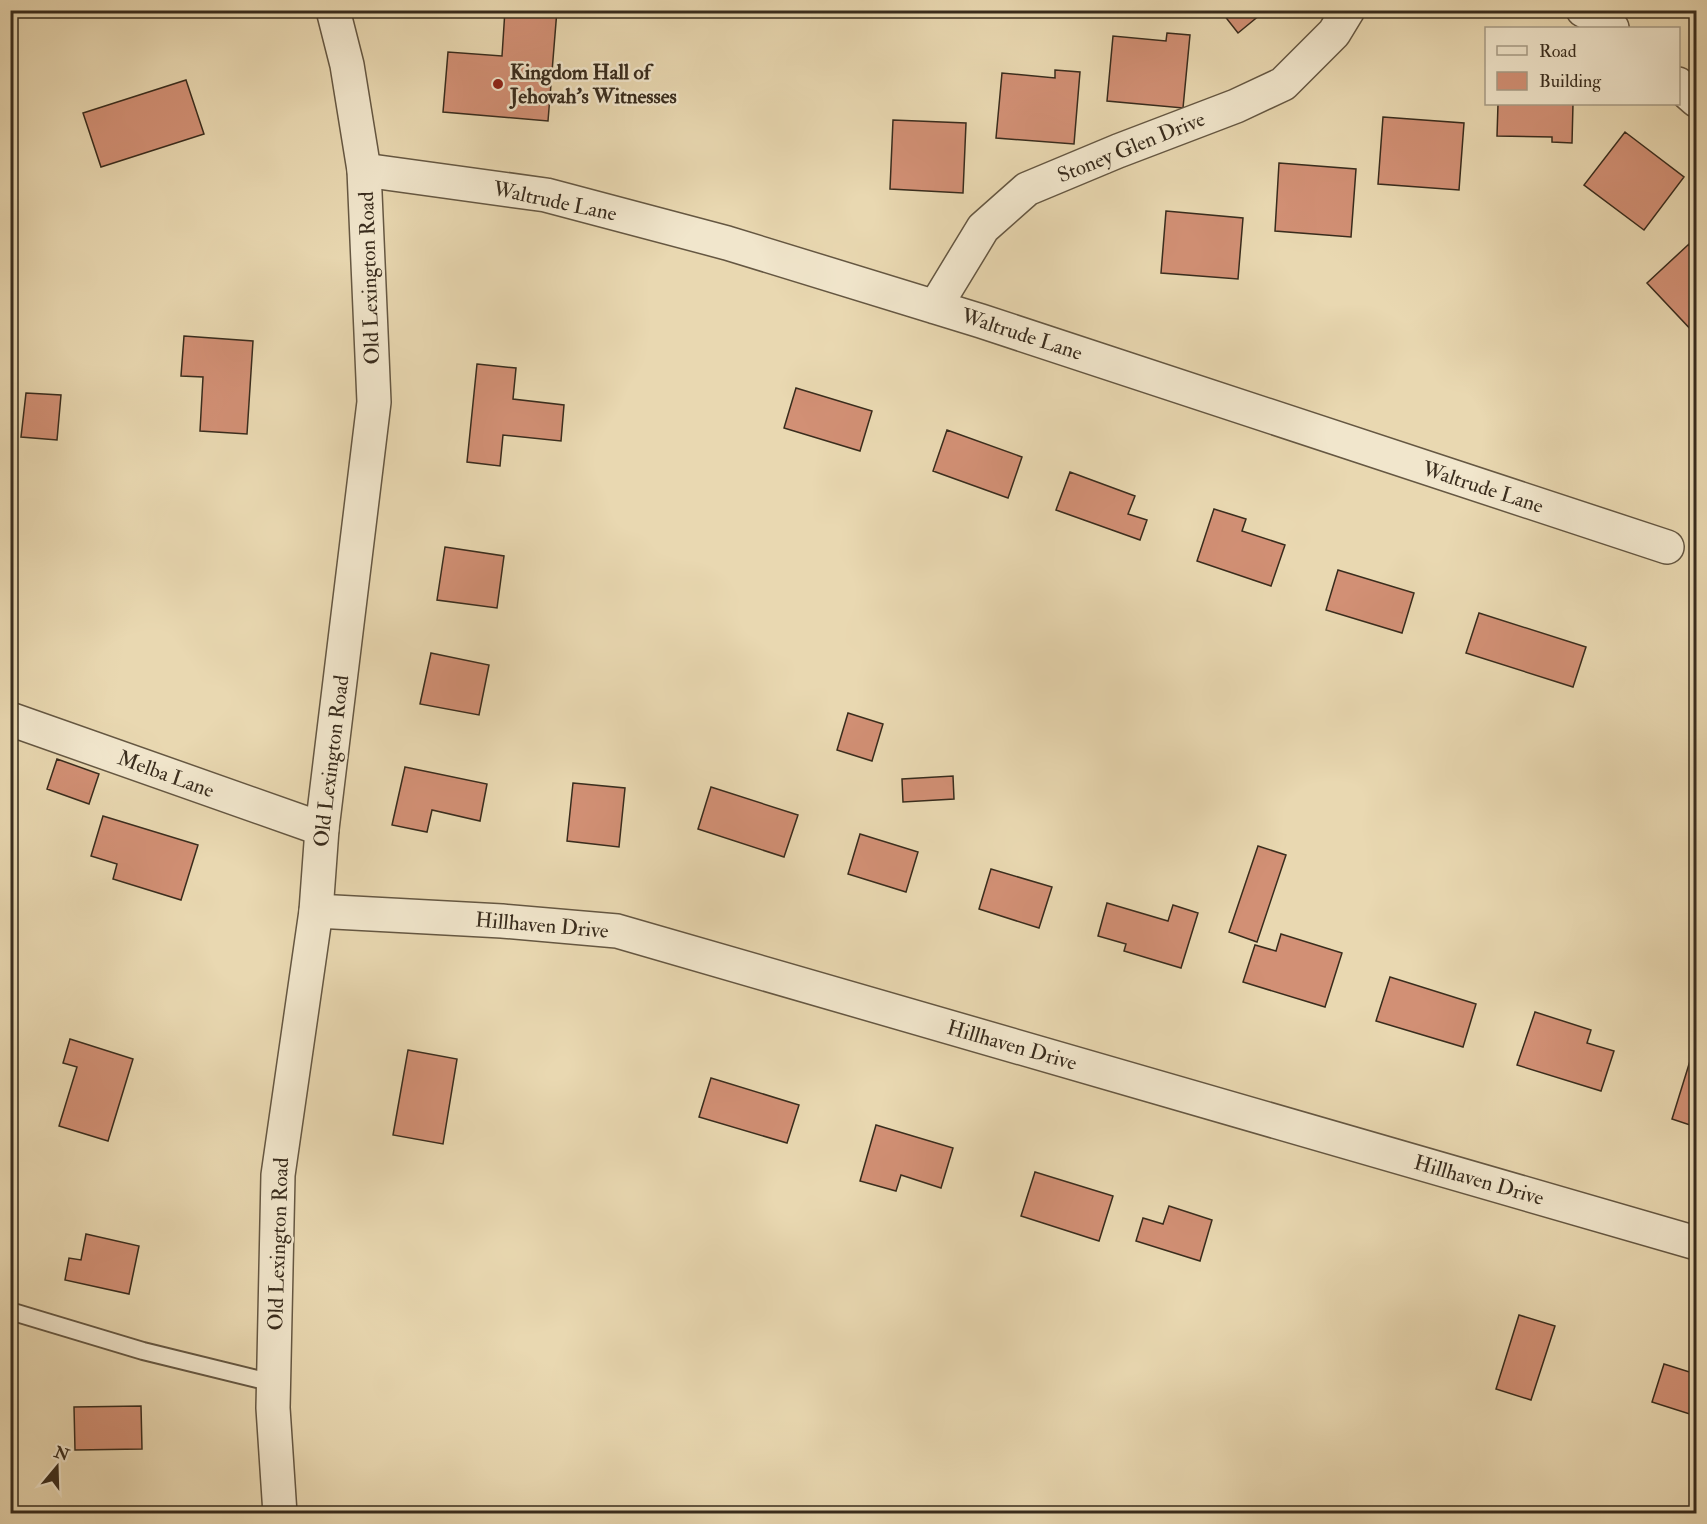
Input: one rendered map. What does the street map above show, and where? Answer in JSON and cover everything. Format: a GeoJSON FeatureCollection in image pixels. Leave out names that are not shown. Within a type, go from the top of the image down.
{"type":"FeatureCollection","features":[{"type":"Feature","properties":{"kind":"street","name":"Old Lexington Road"},"geometry":{"type":"LineString","coordinates":[[280,1514],[273,1408],[278,1175],[316,910],[322,829],[374,402],[364,170],[347,65],[333,10]]}},
{"type":"Feature","properties":{"kind":"street","name":"Stoney Glen Drive"},"geometry":{"type":"LineString","coordinates":[[935,306],[983,228],[1027,189],[1236,106],[1283,84],[1334,33],[1348,10]]}},
{"type":"Feature","properties":{"kind":"street"},"geometry":{"type":"LineString","coordinates":[[1583,10],[1611,27]]}},
{"type":"Feature","properties":{"kind":"street"},"geometry":{"type":"LineString","coordinates":[[1680,86],[1696,100]]}},
{"type":"Feature","properties":{"kind":"street","name":"Waltrude Lane"},"geometry":{"type":"LineString","coordinates":[[364,170],[546,195],[727,243],[935,306],[1667,547]]}},
{"type":"Feature","properties":{"kind":"street","name":"Melba Lane"},"geometry":{"type":"LineString","coordinates":[[10,719],[322,829]]}},
{"type":"Feature","properties":{"kind":"street","name":"Hillhaven Drive"},"geometry":{"type":"LineString","coordinates":[[316,910],[502,921],[617,931],[1696,1243]]}},
{"type":"Feature","properties":{"kind":"lane"},"geometry":{"type":"LineString","coordinates":[[10,1311],[143,1351],[273,1383]]}},
{"type":"Feature","properties":{"kind":"building","name":"Kingdom Hall of Jehovah’s Witnesses"},"geometry":{"type":"Polygon","coordinates":[[[505,10],[557,10],[548,121],[443,112],[448,52],[502,56],[505,10]]]}},
{"type":"Feature","properties":{"kind":"building"},"geometry":{"type":"Polygon","coordinates":[[[1220,10],[1266,10],[1238,33],[1220,10]]]}},
{"type":"Feature","properties":{"kind":"building"},"geometry":{"type":"Polygon","coordinates":[[[1681,10],[1696,10],[1696,23],[1681,11],[1681,10]]]}},
{"type":"Feature","properties":{"kind":"building"},"geometry":{"type":"Polygon","coordinates":[[[1167,33],[1190,35],[1183,108],[1107,101],[1113,36],[1166,41],[1167,33]]]}},
{"type":"Feature","properties":{"kind":"building"},"geometry":{"type":"Polygon","coordinates":[[[1055,70],[1080,72],[1074,144],[996,138],[1002,73],[1055,78],[1055,70]]]}},
{"type":"Feature","properties":{"kind":"building"},"geometry":{"type":"Polygon","coordinates":[[[186,80],[204,134],[101,167],[83,113],[186,80]]]}},
{"type":"Feature","properties":{"kind":"building"},"geometry":{"type":"Polygon","coordinates":[[[1498,105],[1573,105],[1572,143],[1552,142],[1552,137],[1497,136],[1498,105]]]}},
{"type":"Feature","properties":{"kind":"building"},"geometry":{"type":"Polygon","coordinates":[[[1383,117],[1464,123],[1459,190],[1378,184],[1383,117]]]}},
{"type":"Feature","properties":{"kind":"building"},"geometry":{"type":"Polygon","coordinates":[[[893,120],[966,123],[963,193],[890,189],[893,120]]]}},
{"type":"Feature","properties":{"kind":"building"},"geometry":{"type":"Polygon","coordinates":[[[1625,132],[1684,177],[1644,230],[1584,185],[1625,132]]]}},
{"type":"Feature","properties":{"kind":"building"},"geometry":{"type":"Polygon","coordinates":[[[1279,163],[1356,169],[1351,237],[1275,231],[1279,163]]]}},
{"type":"Feature","properties":{"kind":"building"},"geometry":{"type":"Polygon","coordinates":[[[1166,211],[1243,218],[1238,279],[1161,273],[1166,211]]]}},
{"type":"Feature","properties":{"kind":"building"},"geometry":{"type":"Polygon","coordinates":[[[1689,244],[1696,252],[1696,335],[1647,283],[1689,244]]]}},
{"type":"Feature","properties":{"kind":"building"},"geometry":{"type":"Polygon","coordinates":[[[184,336],[253,341],[247,434],[200,431],[203,377],[181,376],[184,336]]]}},
{"type":"Feature","properties":{"kind":"building"},"geometry":{"type":"Polygon","coordinates":[[[477,364],[516,368],[513,399],[564,405],[561,441],[503,435],[500,466],[467,462],[477,364]]]}},
{"type":"Feature","properties":{"kind":"building"},"geometry":{"type":"Polygon","coordinates":[[[796,388],[872,411],[860,451],[784,428],[796,388]]]}},
{"type":"Feature","properties":{"kind":"building"},"geometry":{"type":"Polygon","coordinates":[[[26,393],[61,395],[57,440],[21,437],[26,393]]]}},
{"type":"Feature","properties":{"kind":"building"},"geometry":{"type":"Polygon","coordinates":[[[947,430],[1022,457],[1008,498],[933,471],[947,430]]]}},
{"type":"Feature","properties":{"kind":"building"},"geometry":{"type":"Polygon","coordinates":[[[1070,472],[1135,496],[1128,514],[1147,520],[1140,540],[1056,510],[1070,472]]]}},
{"type":"Feature","properties":{"kind":"building"},"geometry":{"type":"Polygon","coordinates":[[[1214,509],[1246,519],[1242,531],[1285,545],[1271,586],[1197,561],[1214,509]]]}},
{"type":"Feature","properties":{"kind":"building"},"geometry":{"type":"Polygon","coordinates":[[[445,547],[504,556],[497,608],[437,600],[445,547]]]}},
{"type":"Feature","properties":{"kind":"building"},"geometry":{"type":"Polygon","coordinates":[[[1338,570],[1414,593],[1402,633],[1326,610],[1338,570]]]}},
{"type":"Feature","properties":{"kind":"building"},"geometry":{"type":"Polygon","coordinates":[[[1479,613],[1586,647],[1573,687],[1466,653],[1479,613]]]}},
{"type":"Feature","properties":{"kind":"building"},"geometry":{"type":"Polygon","coordinates":[[[431,653],[489,665],[479,715],[420,704],[431,653]]]}},
{"type":"Feature","properties":{"kind":"building"},"geometry":{"type":"Polygon","coordinates":[[[848,713],[883,724],[872,761],[837,750],[848,713]]]}},
{"type":"Feature","properties":{"kind":"building"},"geometry":{"type":"Polygon","coordinates":[[[57,759],[99,774],[89,804],[47,789],[57,759]]]}},
{"type":"Feature","properties":{"kind":"building"},"geometry":{"type":"Polygon","coordinates":[[[405,767],[487,784],[480,821],[432,810],[427,832],[392,825],[405,767]]]}},
{"type":"Feature","properties":{"kind":"building"},"geometry":{"type":"Polygon","coordinates":[[[953,776],[954,799],[903,802],[902,779],[953,776]]]}},
{"type":"Feature","properties":{"kind":"building"},"geometry":{"type":"Polygon","coordinates":[[[573,783],[625,788],[619,847],[567,841],[573,783]]]}},
{"type":"Feature","properties":{"kind":"building"},"geometry":{"type":"Polygon","coordinates":[[[711,787],[798,815],[784,857],[698,829],[711,787]]]}},
{"type":"Feature","properties":{"kind":"building"},"geometry":{"type":"Polygon","coordinates":[[[103,816],[198,845],[181,900],[113,879],[117,864],[91,856],[103,816]]]}},
{"type":"Feature","properties":{"kind":"building"},"geometry":{"type":"Polygon","coordinates":[[[860,834],[918,852],[906,892],[848,874],[860,834]]]}},
{"type":"Feature","properties":{"kind":"building"},"geometry":{"type":"Polygon","coordinates":[[[1258,846],[1286,855],[1257,942],[1229,932],[1258,846]]]}},
{"type":"Feature","properties":{"kind":"building"},"geometry":{"type":"Polygon","coordinates":[[[991,869],[1052,887],[1039,928],[979,909],[991,869]]]}},
{"type":"Feature","properties":{"kind":"building"},"geometry":{"type":"Polygon","coordinates":[[[1107,903],[1168,921],[1173,905],[1198,913],[1181,968],[1124,951],[1126,944],[1098,936],[1107,903]]]}},
{"type":"Feature","properties":{"kind":"building"},"geometry":{"type":"Polygon","coordinates":[[[1281,934],[1342,953],[1325,1007],[1243,982],[1255,945],[1276,951],[1281,934]]]}},
{"type":"Feature","properties":{"kind":"building"},"geometry":{"type":"Polygon","coordinates":[[[1390,977],[1476,1004],[1463,1047],[1376,1021],[1390,977]]]}},
{"type":"Feature","properties":{"kind":"building"},"geometry":{"type":"Polygon","coordinates":[[[1535,1012],[1591,1030],[1587,1043],[1614,1051],[1601,1091],[1517,1065],[1535,1012]]]}},
{"type":"Feature","properties":{"kind":"building"},"geometry":{"type":"Polygon","coordinates":[[[70,1039],[133,1059],[108,1141],[59,1126],[77,1067],[63,1063],[70,1039]]]}},
{"type":"Feature","properties":{"kind":"building"},"geometry":{"type":"Polygon","coordinates":[[[408,1050],[457,1059],[443,1144],[393,1135],[408,1050]]]}},
{"type":"Feature","properties":{"kind":"building"},"geometry":{"type":"Polygon","coordinates":[[[1690,1061],[1696,1063],[1696,1127],[1672,1119],[1690,1061]]]}},
{"type":"Feature","properties":{"kind":"building"},"geometry":{"type":"Polygon","coordinates":[[[711,1078],[799,1105],[787,1143],[699,1117],[711,1078]]]}},
{"type":"Feature","properties":{"kind":"building"},"geometry":{"type":"Polygon","coordinates":[[[876,1125],[953,1148],[941,1188],[901,1175],[896,1191],[860,1181],[876,1125]]]}},
{"type":"Feature","properties":{"kind":"building"},"geometry":{"type":"Polygon","coordinates":[[[1035,1172],[1113,1196],[1099,1241],[1021,1216],[1035,1172]]]}},
{"type":"Feature","properties":{"kind":"building"},"geometry":{"type":"Polygon","coordinates":[[[1169,1206],[1212,1220],[1200,1261],[1136,1241],[1143,1218],[1163,1224],[1169,1206]]]}},
{"type":"Feature","properties":{"kind":"building"},"geometry":{"type":"Polygon","coordinates":[[[86,1234],[139,1246],[129,1294],[65,1280],[69,1258],[81,1260],[86,1234]]]}},
{"type":"Feature","properties":{"kind":"building"},"geometry":{"type":"Polygon","coordinates":[[[1519,1315],[1555,1326],[1531,1400],[1496,1389],[1519,1315]]]}},
{"type":"Feature","properties":{"kind":"building"},"geometry":{"type":"Polygon","coordinates":[[[1664,1364],[1696,1374],[1696,1416],[1652,1402],[1664,1364]]]}},
{"type":"Feature","properties":{"kind":"building"},"geometry":{"type":"Polygon","coordinates":[[[141,1406],[142,1449],[75,1450],[74,1407],[141,1406]]]}},
{"type":"Feature","properties":{"kind":"place","name":"Kingdom Hall of Jehovah’s Witnesses"},"geometry":{"type":"Point","coordinates":[498,84]}}]}
